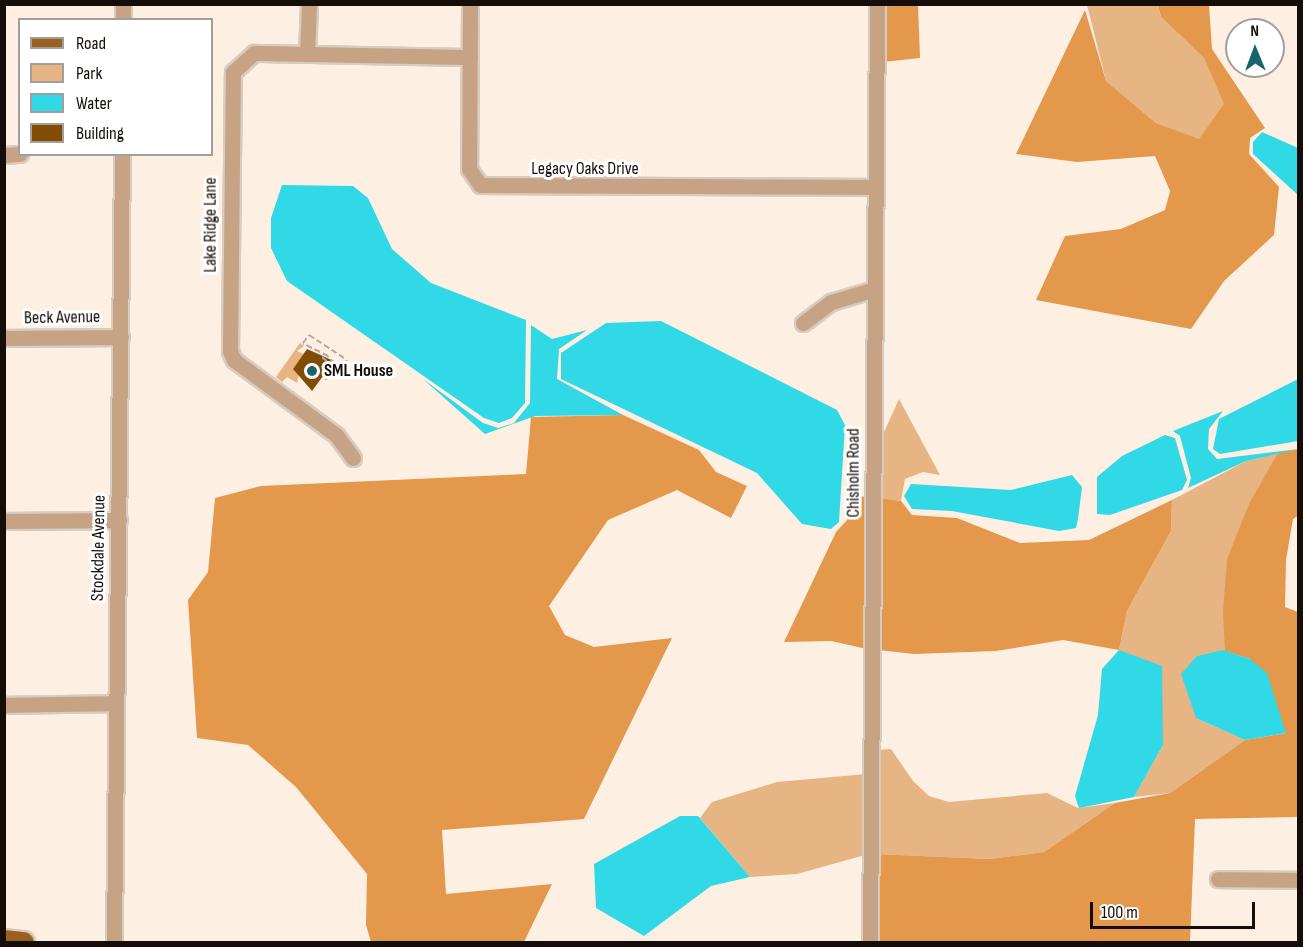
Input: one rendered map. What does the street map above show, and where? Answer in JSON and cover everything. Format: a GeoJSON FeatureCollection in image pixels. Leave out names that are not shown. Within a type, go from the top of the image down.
{"type":"FeatureCollection","features":[{"type":"Feature","properties":{"kind":"main road"},"geometry":{"type":"LineString","coordinates":[[4,940],[24,942]]}},
{"type":"Feature","properties":{"kind":"street"},"geometry":{"type":"LineString","coordinates":[[307,54],[309,4]]}},
{"type":"Feature","properties":{"kind":"street","name":"Legacy Oaks Drive"},"geometry":{"type":"LineString","coordinates":[[470,4],[469,169],[490,189],[876,187]]}},
{"type":"Feature","properties":{"kind":"street","name":"Chisholm Road"},"geometry":{"type":"LineString","coordinates":[[870,942],[877,4]]}},
{"type":"Feature","properties":{"kind":"street","name":"Lake Ridge Lane"},"geometry":{"type":"LineString","coordinates":[[353,458],[336,435],[234,360],[230,351],[233,72],[254,54],[470,57]]}},
{"type":"Feature","properties":{"kind":"street","name":"Stockdale Avenue"},"geometry":{"type":"LineString","coordinates":[[114,942],[122,156]]}},
{"type":"Feature","properties":{"kind":"street"},"geometry":{"type":"LineString","coordinates":[[803,323],[831,302],[875,289]]}},
{"type":"Feature","properties":{"kind":"street","name":"Beck Avenue"},"geometry":{"type":"LineString","coordinates":[[4,338],[121,337]]}},
{"type":"Feature","properties":{"kind":"street"},"geometry":{"type":"LineString","coordinates":[[4,521],[119,520]]}},
{"type":"Feature","properties":{"kind":"street"},"geometry":{"type":"LineString","coordinates":[[4,705],[117,703]]}},
{"type":"Feature","properties":{"kind":"street"},"geometry":{"type":"LineString","coordinates":[[1218,879],[1299,880]]}},
{"type":"Feature","properties":{"kind":"path"},"geometry":{"type":"LineString","coordinates":[[325,382],[332,366],[335,361],[320,356],[303,344],[309,335],[348,360],[340,371],[332,366]]}},
{"type":"Feature","properties":{"kind":"green space"},"geometry":{"type":"Polygon","coordinates":[[[1087,5],[1158,5],[1161,17],[1204,58],[1225,105],[1199,140],[1156,123],[1106,81],[1087,5]]]}},
{"type":"Feature","properties":{"kind":"green space"},"geometry":{"type":"Polygon","coordinates":[[[300,343],[304,346],[297,351],[304,354],[293,369],[299,374],[297,383],[287,377],[282,382],[276,377],[300,343]]]}},
{"type":"Feature","properties":{"kind":"green space"},"geometry":{"type":"Polygon","coordinates":[[[899,399],[940,475],[923,472],[905,479],[901,501],[879,498],[880,441],[899,399]]]}},
{"type":"Feature","properties":{"kind":"green space"},"geometry":{"type":"Polygon","coordinates":[[[1278,453],[1227,559],[1225,651],[1197,656],[1196,718],[1245,740],[1170,793],[1134,797],[1163,745],[1160,706],[1119,650],[1127,611],[1171,531],[1172,500],[1246,461],[1278,453]]]}},
{"type":"Feature","properties":{"kind":"green space"},"geometry":{"type":"Polygon","coordinates":[[[891,749],[913,781],[929,796],[949,802],[1047,793],[1078,808],[1115,803],[1044,852],[990,859],[876,854],[877,750],[891,749]]]}},
{"type":"Feature","properties":{"kind":"green space"},"geometry":{"type":"Polygon","coordinates":[[[866,774],[865,855],[797,874],[750,877],[700,818],[712,802],[777,782],[866,774]]]}},
{"type":"Feature","properties":{"kind":"shaded area"},"geometry":{"type":"Polygon","coordinates":[[[883,5],[918,5],[920,58],[883,62],[883,5]]]}},
{"type":"Feature","properties":{"kind":"shaded area"},"geometry":{"type":"Polygon","coordinates":[[[1158,5],[1209,5],[1212,49],[1225,68],[1225,78],[1231,78],[1265,128],[1250,138],[1249,154],[1279,187],[1274,235],[1224,281],[1191,329],[1036,300],[1065,236],[1121,229],[1165,210],[1170,191],[1155,156],[1077,162],[1016,154],[1085,10],[1106,81],[1156,123],[1199,139],[1224,104],[1204,58],[1161,17],[1158,5]]]}},
{"type":"Feature","properties":{"kind":"shaded area"},"geometry":{"type":"Polygon","coordinates":[[[623,415],[699,450],[716,472],[747,486],[731,518],[677,490],[608,520],[549,606],[565,635],[594,647],[672,638],[584,819],[442,830],[446,894],[552,884],[524,942],[371,942],[366,925],[367,874],[296,787],[248,745],[197,738],[188,600],[208,572],[215,498],[261,486],[526,474],[531,417],[623,415]]]}},
{"type":"Feature","properties":{"kind":"shaded area"},"geometry":{"type":"Polygon","coordinates":[[[1298,449],[1298,516],[1293,519],[1286,560],[1285,607],[1298,612],[1298,817],[1195,819],[1190,942],[875,942],[876,854],[990,859],[1044,852],[1115,803],[1170,793],[1245,740],[1286,733],[1250,659],[1225,651],[1223,611],[1227,559],[1249,504],[1278,453],[1298,449]]]}},
{"type":"Feature","properties":{"kind":"shaded area"},"geometry":{"type":"Polygon","coordinates":[[[853,496],[868,497],[867,649],[831,641],[784,642],[836,532],[847,520],[853,496]]]}},
{"type":"Feature","properties":{"kind":"shaded area"},"geometry":{"type":"Polygon","coordinates":[[[879,498],[901,501],[912,515],[957,518],[1020,543],[1089,540],[1172,500],[1171,531],[1127,611],[1119,650],[1063,640],[996,651],[914,654],[878,650],[879,498]]]}},
{"type":"Feature","properties":{"kind":"water"},"geometry":{"type":"Polygon","coordinates":[[[1262,132],[1298,148],[1298,195],[1253,154],[1253,142],[1262,132]]]}},
{"type":"Feature","properties":{"kind":"water"},"geometry":{"type":"Polygon","coordinates":[[[282,185],[353,186],[368,198],[392,249],[431,283],[526,320],[525,403],[512,418],[499,423],[484,418],[287,281],[271,248],[271,218],[282,185]]]}},
{"type":"Feature","properties":{"kind":"water"},"geometry":{"type":"Polygon","coordinates":[[[661,321],[837,410],[845,425],[839,522],[831,529],[802,524],[757,473],[561,379],[561,353],[606,323],[661,321]]]}},
{"type":"Feature","properties":{"kind":"water"},"geometry":{"type":"Polygon","coordinates":[[[531,325],[552,339],[587,330],[559,349],[557,379],[623,415],[535,416],[485,434],[423,379],[483,423],[498,428],[514,423],[530,403],[531,325]]]}},
{"type":"Feature","properties":{"kind":"water"},"geometry":{"type":"Polygon","coordinates":[[[1298,379],[1298,441],[1220,454],[1213,449],[1219,419],[1298,379]]]}},
{"type":"Feature","properties":{"kind":"water"},"geometry":{"type":"Polygon","coordinates":[[[1223,411],[1209,429],[1208,449],[1217,459],[1298,449],[1246,461],[1188,488],[1191,478],[1180,436],[1173,431],[1223,411]]]}},
{"type":"Feature","properties":{"kind":"water"},"geometry":{"type":"Polygon","coordinates":[[[1165,435],[1175,438],[1187,480],[1182,490],[1110,515],[1097,514],[1097,477],[1122,456],[1165,435]]]}},
{"type":"Feature","properties":{"kind":"water"},"geometry":{"type":"Polygon","coordinates":[[[1072,475],[1082,487],[1076,528],[1059,531],[952,511],[912,509],[904,496],[911,484],[1011,490],[1072,475]]]}},
{"type":"Feature","properties":{"kind":"water"},"geometry":{"type":"Polygon","coordinates":[[[1119,650],[1162,666],[1163,745],[1134,797],[1079,808],[1075,796],[1098,715],[1102,669],[1119,650]]]}},
{"type":"Feature","properties":{"kind":"water"},"geometry":{"type":"Polygon","coordinates":[[[1223,650],[1250,659],[1267,673],[1286,733],[1245,740],[1196,718],[1181,674],[1197,656],[1223,650]]]}},
{"type":"Feature","properties":{"kind":"water"},"geometry":{"type":"Polygon","coordinates":[[[680,816],[698,816],[750,877],[711,886],[644,936],[596,908],[594,864],[680,816]]]}},
{"type":"Feature","properties":{"kind":"building","name":"SML House"},"geometry":{"type":"Polygon","coordinates":[[[307,349],[334,361],[312,391],[293,369],[307,349]]]}},
{"type":"Feature","properties":{"kind":"place","name":"SML House"},"geometry":{"type":"Point","coordinates":[312,371]}}]}
